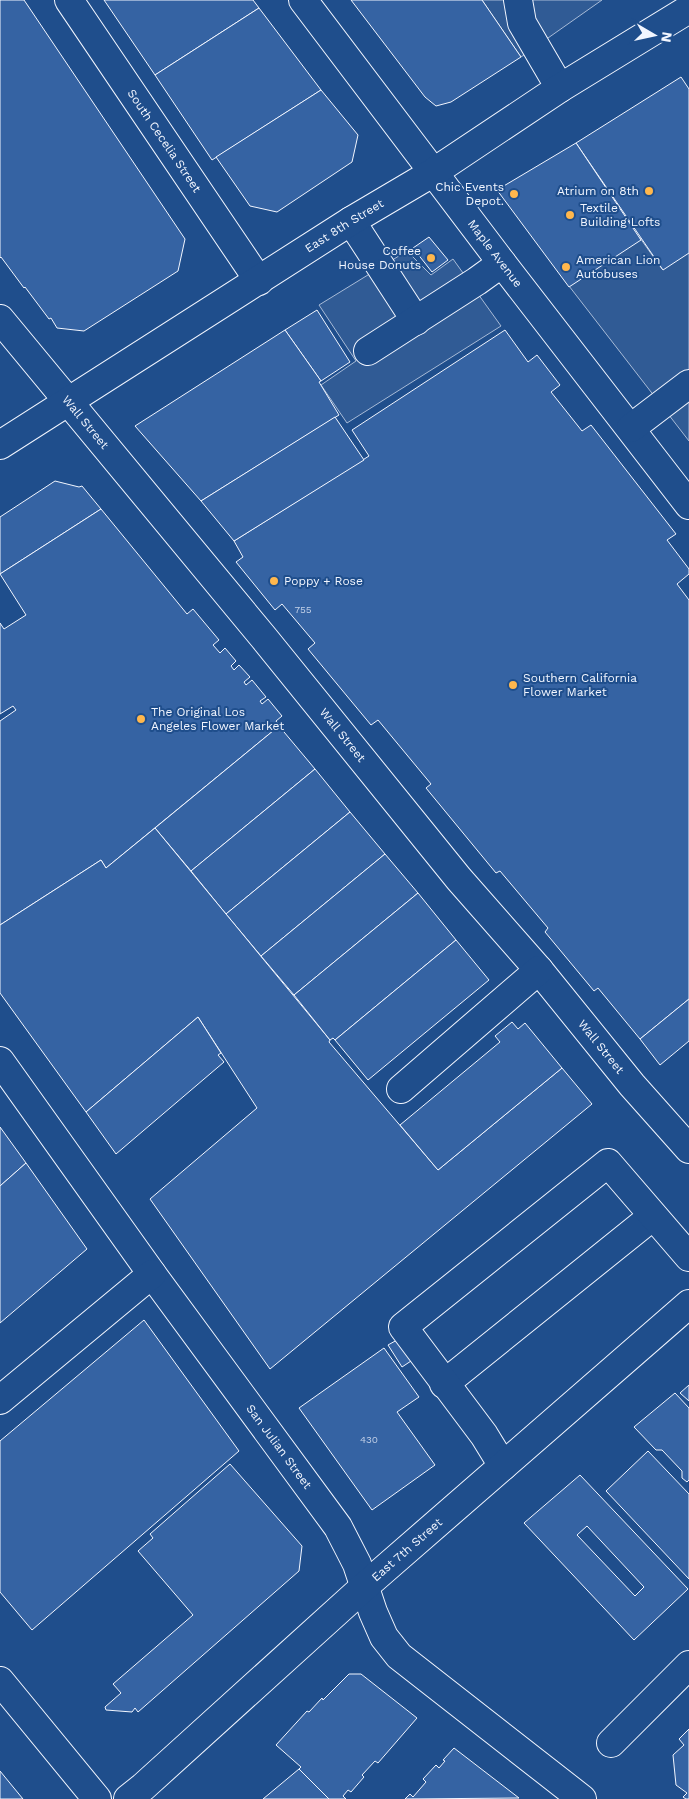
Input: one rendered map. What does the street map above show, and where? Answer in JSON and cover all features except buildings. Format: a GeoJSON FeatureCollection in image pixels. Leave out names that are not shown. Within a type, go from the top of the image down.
{"type":"FeatureCollection","features":[{"type":"Feature","properties":{"kind":"street","name":"South Cecelia Street"},"geometry":{"type":"LineString","coordinates":[[69,0],[259,281]]}},
{"type":"Feature","properties":{"kind":"street","name":"Maple Avenue"},"geometry":{"type":"LineString","coordinates":[[303,0],[689,505]]}},
{"type":"Feature","properties":{"kind":"street"},"geometry":{"type":"LineString","coordinates":[[518,0],[522,23],[560,88]]}},
{"type":"Feature","properties":{"kind":"street","name":"East 8th Street"},"geometry":{"type":"LineString","coordinates":[[0,445],[350,221],[434,172],[560,88],[686,8]]}},
{"type":"Feature","properties":{"kind":"street"},"geometry":{"type":"LineString","coordinates":[[350,221],[416,321]]}},
{"type":"Feature","properties":{"kind":"street"},"geometry":{"type":"LineString","coordinates":[[368,351],[477,281],[502,262]]}},
{"type":"Feature","properties":{"kind":"street","name":"Wall Street"},"geometry":{"type":"LineString","coordinates":[[0,319],[258,630],[459,879],[539,970],[632,1086],[689,1149]]}},
{"type":"Feature","properties":{"kind":"street"},"geometry":{"type":"LineString","coordinates":[[631,428],[689,384]]}},
{"type":"Feature","properties":{"kind":"street"},"geometry":{"type":"LineString","coordinates":[[401,1089],[539,970]]}},
{"type":"Feature","properties":{"kind":"street","name":"San Julian Street"},"geometry":{"type":"LineString","coordinates":[[0,1061],[152,1274],[338,1527],[357,1564],[384,1637],[399,1656],[582,1799]]}},
{"type":"Feature","properties":{"kind":"street"},"geometry":{"type":"LineString","coordinates":[[503,1466],[484,1435],[403,1327],[608,1163],[689,1258]]}},
{"type":"Feature","properties":{"kind":"street"},"geometry":{"type":"LineString","coordinates":[[444,1384],[653,1216]]}},
{"type":"Feature","properties":{"kind":"street"},"geometry":{"type":"LineString","coordinates":[[0,1400],[152,1274]]}},
{"type":"Feature","properties":{"kind":"street","name":"East 7th Street"},"geometry":{"type":"LineString","coordinates":[[128,1799],[364,1587],[689,1304]]}},
{"type":"Feature","properties":{"kind":"street"},"geometry":{"type":"LineString","coordinates":[[611,1743],[689,1666]]}},
{"type":"Feature","properties":{"kind":"street"},"geometry":{"type":"LineString","coordinates":[[0,1681],[97,1799]]}},
{"type":"Feature","properties":{"kind":"shaded area"},"geometry":{"type":"Polygon","coordinates":[[[482,0],[602,0],[521,57],[482,0]]]}},
{"type":"Feature","properties":{"kind":"shaded area"},"geometry":{"type":"Polygon","coordinates":[[[640,238],[662,269],[689,252],[689,441],[569,286],[640,238]]]}},
{"type":"Feature","properties":{"kind":"shaded area"},"geometry":{"type":"Polygon","coordinates":[[[407,251],[431,275],[453,259],[501,326],[347,423],[321,385],[356,361],[319,305],[407,251]]]}},
{"type":"Feature","properties":{"kind":"place","name":"Atrium on 8th"},"geometry":{"type":"Point","coordinates":[649,191]}},
{"type":"Feature","properties":{"kind":"place","name":"Chic Events Depot."},"geometry":{"type":"Point","coordinates":[514,194]}},
{"type":"Feature","properties":{"kind":"place","name":"Textile Building Lofts"},"geometry":{"type":"Point","coordinates":[570,215]}},
{"type":"Feature","properties":{"kind":"place","name":"Coffee House Donuts"},"geometry":{"type":"Point","coordinates":[431,258]}},
{"type":"Feature","properties":{"kind":"place","name":"American Lion Autobuses"},"geometry":{"type":"Point","coordinates":[566,267]}},
{"type":"Feature","properties":{"kind":"place","name":"Poppy + Rose"},"geometry":{"type":"Point","coordinates":[274,581]}},
{"type":"Feature","properties":{"kind":"place","name":"Southern California Flower Market"},"geometry":{"type":"Point","coordinates":[513,685]}},
{"type":"Feature","properties":{"kind":"place","name":"The Original Los Angeles Flower Market"},"geometry":{"type":"Point","coordinates":[141,719]}}]}
